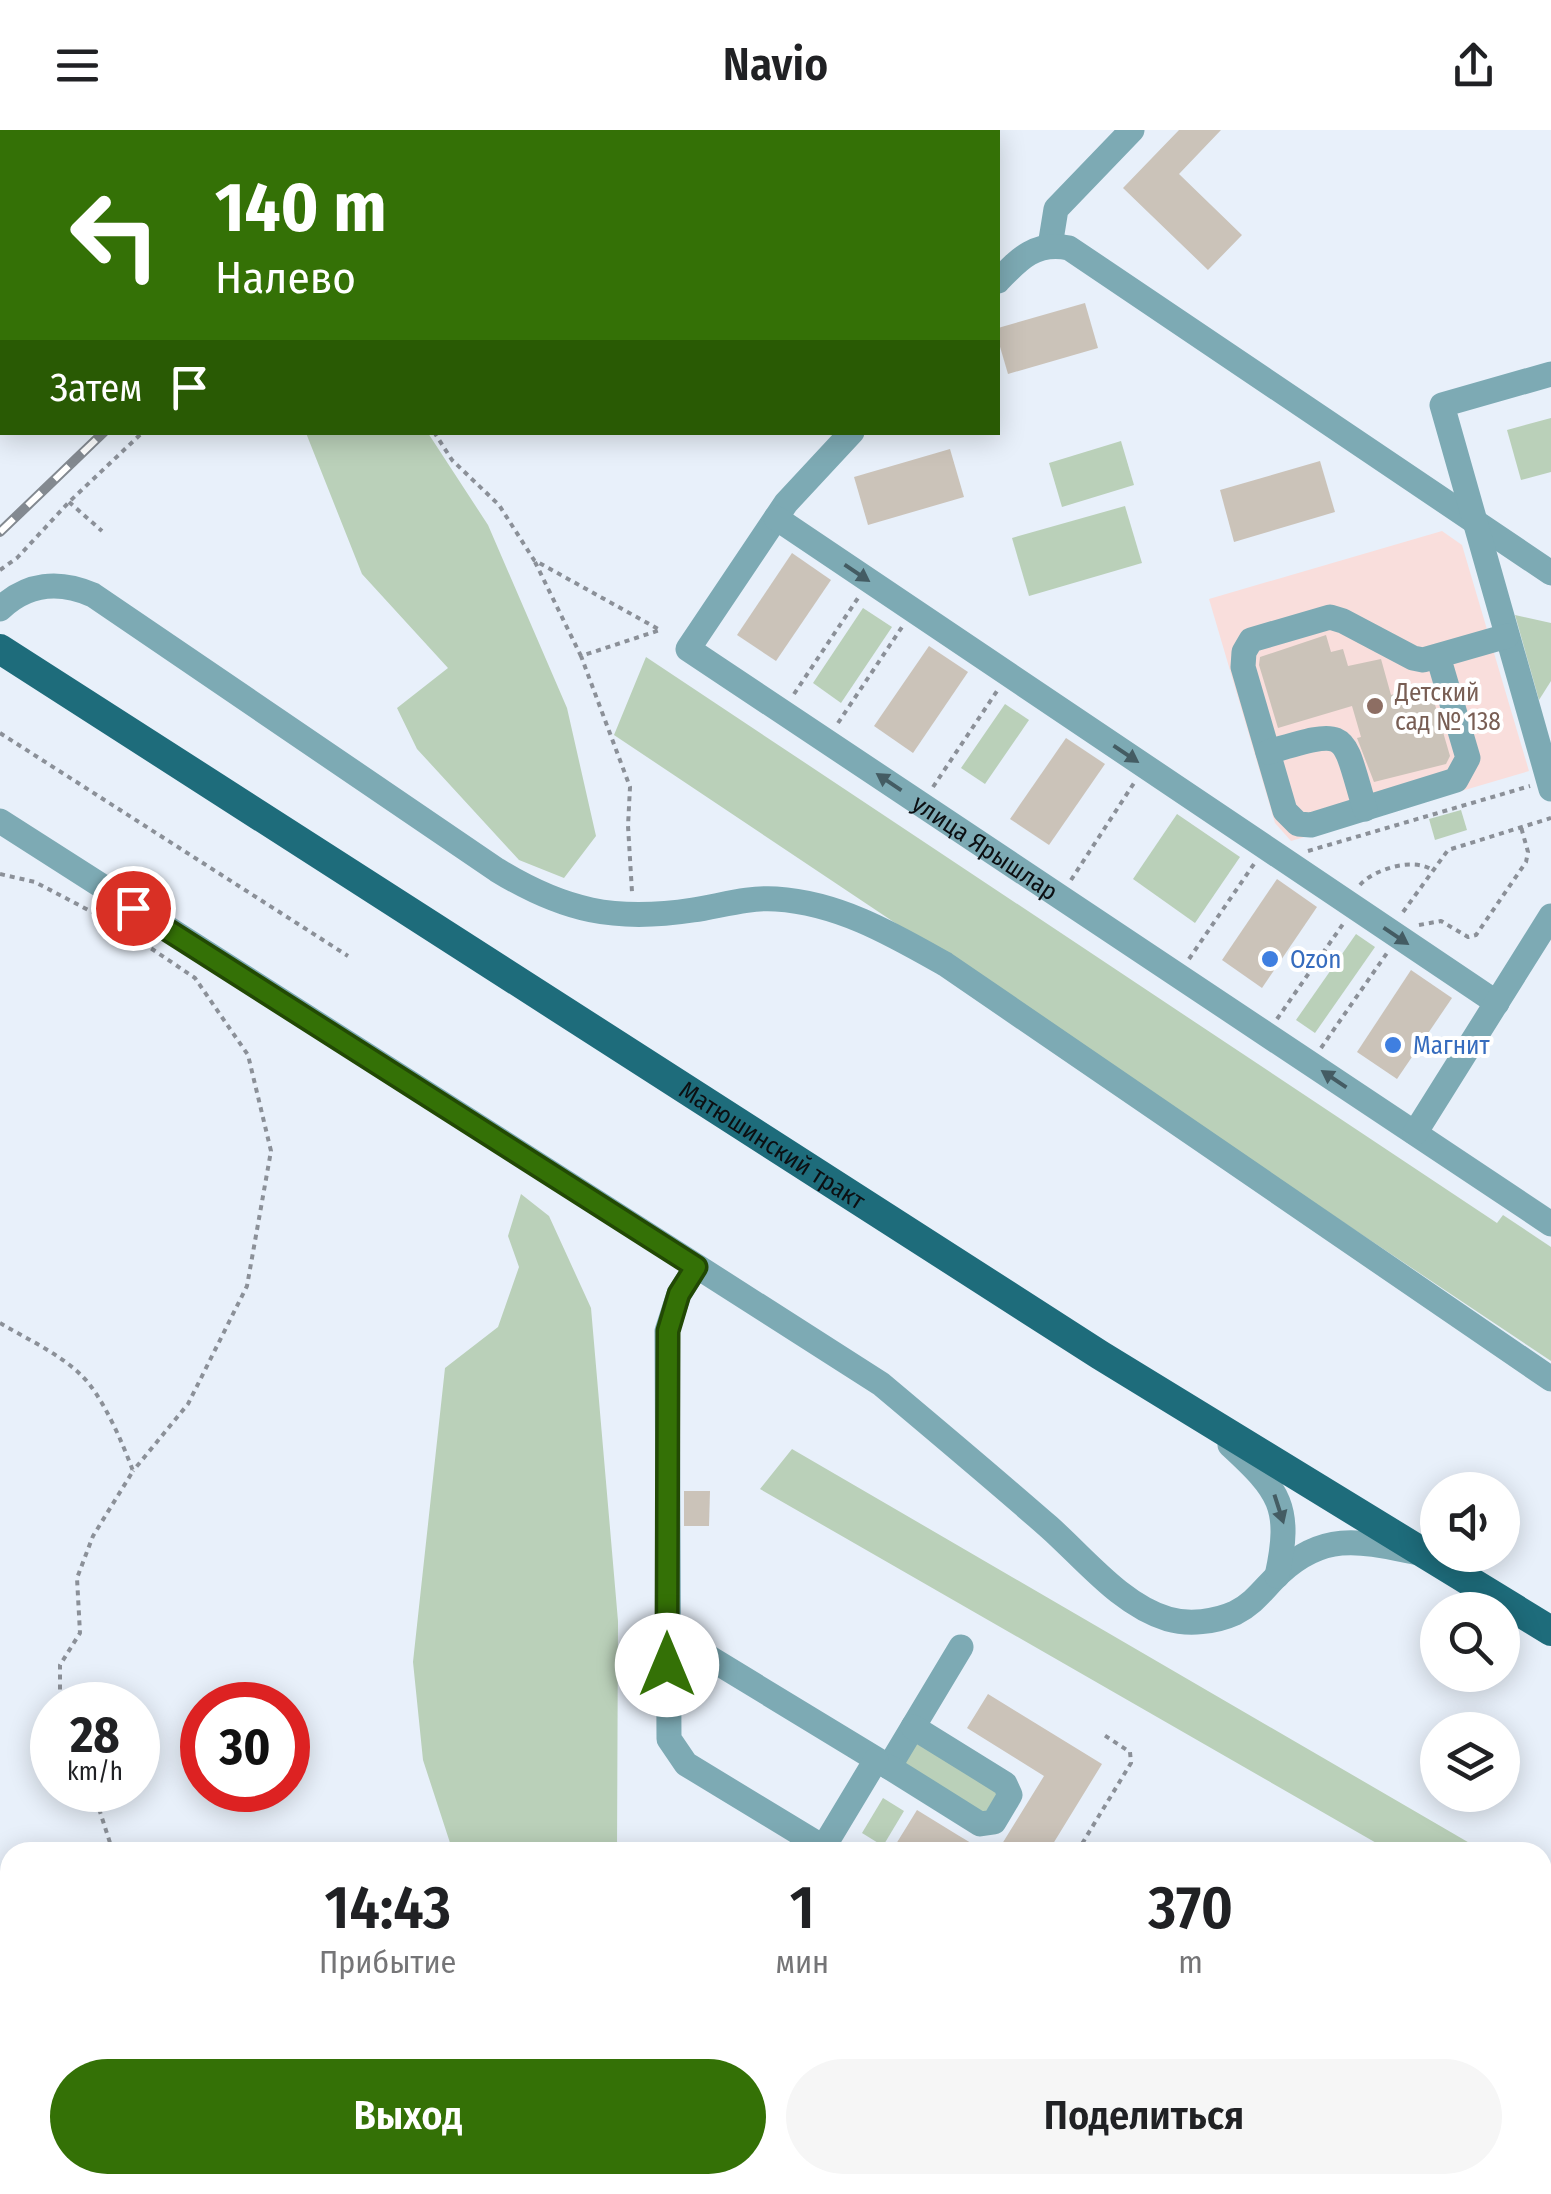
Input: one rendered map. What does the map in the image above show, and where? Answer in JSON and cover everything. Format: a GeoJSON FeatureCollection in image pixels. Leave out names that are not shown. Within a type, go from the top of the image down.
{"type":"FeatureCollection","features":[{"type":"Feature","properties":{"kind":"main road","name":"Матюшинский тракт"},"geometry":{"type":"LineString","coordinates":[[4,652],[1193,1412],[1420,1552]]}},
{"type":"Feature","properties":{"kind":"main road","name":"Матюшинский тракт"},"geometry":{"type":"LineString","coordinates":[[1454,1572],[1551,1631]]}},
{"type":"Feature","properties":{"kind":"street"},"geometry":{"type":"LineString","coordinates":[[1050,246],[1056,209],[1132,130]]}},
{"type":"Feature","properties":{"kind":"street"},"geometry":{"type":"LineString","coordinates":[[1000,279],[1022,256],[1050,246],[1068,248],[1551,573]]}},
{"type":"Feature","properties":{"kind":"street"},"geometry":{"type":"LineString","coordinates":[[1550,785],[1442,405],[1551,374]]}},
{"type":"Feature","properties":{"kind":"street","name":"улица Ярышлар"},"geometry":{"type":"LineString","coordinates":[[849,435],[792,495],[688,649],[1551,1224]]}},
{"type":"Feature","properties":{"kind":"street"},"geometry":{"type":"LineString","coordinates":[[776,518],[1496,1003]]}},
{"type":"Feature","properties":{"kind":"street"},"geometry":{"type":"LineString","coordinates":[[0,609],[39,586],[73,586],[92,595],[533,892],[564,904],[632,916],[773,899],[831,908],[897,937],[945,964],[1551,1378]]}},
{"type":"Feature","properties":{"kind":"street"},"geometry":{"type":"LineString","coordinates":[[1438,656],[1468,758],[1465,768],[1450,784],[1311,825],[1298,824],[1290,818],[1243,667],[1244,652],[1255,637],[1330,617],[1343,620],[1413,658],[1438,656],[1507,636]]}},
{"type":"Feature","properties":{"kind":"street"},"geometry":{"type":"LineString","coordinates":[[1268,752],[1322,737],[1336,738],[1347,750],[1365,809]]}},
{"type":"Feature","properties":{"kind":"street"},"geometry":{"type":"LineString","coordinates":[[1269,850],[1290,818]]}},
{"type":"Feature","properties":{"kind":"street"},"geometry":{"type":"LineString","coordinates":[[0,821],[881,1384],[1114,1586],[1146,1609],[1169,1620],[1210,1621],[1250,1605],[1277,1576],[1310,1552],[1344,1541],[1420,1553]]}},
{"type":"Feature","properties":{"kind":"street"},"geometry":{"type":"LineString","coordinates":[[1415,1133],[1551,916]]}},
{"type":"Feature","properties":{"kind":"street"},"geometry":{"type":"LineString","coordinates":[[696,1267],[679,1294],[668,1331],[667,1730],[676,1754],[686,1764],[814,1842]]}},
{"type":"Feature","properties":{"kind":"street"},"geometry":{"type":"LineString","coordinates":[[1193,1412],[1260,1472],[1274,1492],[1285,1528],[1277,1576]]}},
{"type":"Feature","properties":{"kind":"street"},"geometry":{"type":"LineString","coordinates":[[667,1632],[980,1824],[994,1822],[1010,1796],[1005,1784],[913,1727]]}},
{"type":"Feature","properties":{"kind":"street"},"geometry":{"type":"LineString","coordinates":[[832,1842],[882,1764],[913,1727],[962,1648]]}},
{"type":"Feature","properties":{"kind":"path"},"geometry":{"type":"LineString","coordinates":[[0,570],[17,558],[68,502],[140,435]]}},
{"type":"Feature","properties":{"kind":"path"},"geometry":{"type":"LineString","coordinates":[[436,435],[452,460],[499,506],[534,560],[581,656],[630,787],[632,916]]}},
{"type":"Feature","properties":{"kind":"path"},"geometry":{"type":"LineString","coordinates":[[68,502],[102,531]]}},
{"type":"Feature","properties":{"kind":"path"},"geometry":{"type":"LineString","coordinates":[[534,560],[660,630],[581,656]]}},
{"type":"Feature","properties":{"kind":"path"},"geometry":{"type":"LineString","coordinates":[[782,712],[870,582]]}},
{"type":"Feature","properties":{"kind":"path"},"geometry":{"type":"LineString","coordinates":[[826,740],[913,611]]}},
{"type":"Feature","properties":{"kind":"path"},"geometry":{"type":"LineString","coordinates":[[921,804],[1008,674]]}},
{"type":"Feature","properties":{"kind":"path"},"geometry":{"type":"LineString","coordinates":[[0,734],[348,956]]}},
{"type":"Feature","properties":{"kind":"path"},"geometry":{"type":"LineString","coordinates":[[1060,897],[1144,766]]}},
{"type":"Feature","properties":{"kind":"path"},"geometry":{"type":"LineString","coordinates":[[1178,975],[1269,850],[1550,785]]}},
{"type":"Feature","properties":{"kind":"path"},"geometry":{"type":"LineString","coordinates":[[1311,1064],[1432,870],[1451,848],[1551,818]]}},
{"type":"Feature","properties":{"kind":"path"},"geometry":{"type":"LineString","coordinates":[[1394,934],[1441,921],[1474,937],[1528,858],[1522,826]]}},
{"type":"Feature","properties":{"kind":"path"},"geometry":{"type":"LineString","coordinates":[[1266,1034],[1368,877],[1415,862],[1432,870]]}},
{"type":"Feature","properties":{"kind":"path"},"geometry":{"type":"LineString","coordinates":[[0,874],[35,882],[115,924],[194,978],[248,1055],[271,1151],[248,1286],[188,1404],[133,1472],[93,1536],[77,1578],[80,1633],[60,1665],[60,1682]]}},
{"type":"Feature","properties":{"kind":"path"},"geometry":{"type":"LineString","coordinates":[[0,1324],[49,1351],[83,1376],[120,1436],[133,1472]]}},
{"type":"Feature","properties":{"kind":"path"},"geometry":{"type":"LineString","coordinates":[[1083,1842],[1132,1763],[1130,1752],[1104,1734]]}},
{"type":"Feature","properties":{"kind":"path"},"geometry":{"type":"LineString","coordinates":[[100,1812],[109,1842]]}},
{"type":"Feature","properties":{"kind":"shaded area","name":"Детский сад № 138"},"geometry":{"type":"Polygon","coordinates":[[[1442,531],[1462,545],[1529,771],[1291,841],[1275,823],[1209,599],[1442,531]]]}},
{"type":"Feature","properties":{"kind":"green space"},"geometry":{"type":"Polygon","coordinates":[[[1551,418],[1551,472],[1521,480],[1507,430],[1551,418]]]}},
{"type":"Feature","properties":{"kind":"green space"},"geometry":{"type":"Polygon","coordinates":[[[307,435],[429,435],[488,525],[567,708],[596,836],[564,878],[519,860],[417,749],[397,708],[448,668],[362,574],[307,435]]]}},
{"type":"Feature","properties":{"kind":"green space"},"geometry":{"type":"Polygon","coordinates":[[[1121,441],[1134,485],[1062,507],[1049,463],[1121,441]]]}},
{"type":"Feature","properties":{"kind":"green space"},"geometry":{"type":"Polygon","coordinates":[[[1125,506],[1142,563],[1029,596],[1012,538],[1125,506]]]}},
{"type":"Feature","properties":{"kind":"green space"},"geometry":{"type":"Polygon","coordinates":[[[863,608],[892,627],[841,703],[813,683],[863,608]]]}},
{"type":"Feature","properties":{"kind":"green space"},"geometry":{"type":"Polygon","coordinates":[[[1515,615],[1551,623],[1551,681],[1539,700],[1515,615]]]}},
{"type":"Feature","properties":{"kind":"green space"},"geometry":{"type":"Polygon","coordinates":[[[646,657],[1497,1223],[1503,1215],[1551,1247],[1551,1361],[614,735],[646,657]]]}},
{"type":"Feature","properties":{"kind":"green space"},"geometry":{"type":"Polygon","coordinates":[[[1005,704],[1029,720],[985,784],[961,768],[1005,704]]]}},
{"type":"Feature","properties":{"kind":"green space"},"geometry":{"type":"Polygon","coordinates":[[[1461,810],[1467,830],[1435,840],[1429,819],[1461,810]]]}},
{"type":"Feature","properties":{"kind":"green space"},"geometry":{"type":"Polygon","coordinates":[[[1177,814],[1240,857],[1195,923],[1133,879],[1177,814]]]}},
{"type":"Feature","properties":{"kind":"green space"},"geometry":{"type":"Polygon","coordinates":[[[1356,934],[1375,947],[1315,1033],[1296,1020],[1356,934]]]}},
{"type":"Feature","properties":{"kind":"green space"},"geometry":{"type":"Polygon","coordinates":[[[521,1194],[549,1216],[591,1308],[618,1621],[617,1842],[450,1842],[423,1760],[413,1662],[445,1368],[498,1327],[519,1267],[508,1236],[521,1194]]]}},
{"type":"Feature","properties":{"kind":"green space"},"geometry":{"type":"Polygon","coordinates":[[[792,1449],[1468,1842],[1375,1842],[760,1489],[792,1449]]]}},
{"type":"Feature","properties":{"kind":"green space"},"geometry":{"type":"Polygon","coordinates":[[[917,1741],[999,1791],[983,1817],[901,1767],[917,1741]]]}},
{"type":"Feature","properties":{"kind":"green space"},"geometry":{"type":"Polygon","coordinates":[[[883,1798],[904,1811],[885,1842],[877,1842],[862,1833],[883,1798]]]}},
{"type":"Feature","properties":{"kind":"building"},"geometry":{"type":"Polygon","coordinates":[[[1179,130],[1221,130],[1179,174],[1242,235],[1208,270],[1123,188],[1179,130]]]}},
{"type":"Feature","properties":{"kind":"building"},"geometry":{"type":"Polygon","coordinates":[[[1085,303],[1098,348],[1008,374],[1000,347],[1000,327],[1085,303]]]}},
{"type":"Feature","properties":{"kind":"building"},"geometry":{"type":"Polygon","coordinates":[[[950,449],[964,497],[868,525],[854,477],[950,449]]]}},
{"type":"Feature","properties":{"kind":"building"},"geometry":{"type":"Polygon","coordinates":[[[1320,461],[1335,512],[1234,542],[1220,490],[1320,461]]]}},
{"type":"Feature","properties":{"kind":"building"},"geometry":{"type":"Polygon","coordinates":[[[792,553],[831,580],[776,661],[737,635],[792,553]]]}},
{"type":"Feature","properties":{"kind":"building"},"geometry":{"type":"Polygon","coordinates":[[[1326,635],[1331,652],[1343,649],[1348,666],[1381,659],[1391,695],[1429,684],[1450,756],[1446,764],[1374,782],[1357,738],[1361,737],[1352,706],[1278,728],[1260,657],[1326,635]]]}},
{"type":"Feature","properties":{"kind":"building"},"geometry":{"type":"Polygon","coordinates":[[[929,646],[968,672],[913,753],[874,726],[929,646]]]}},
{"type":"Feature","properties":{"kind":"building"},"geometry":{"type":"Polygon","coordinates":[[[1066,738],[1105,764],[1049,845],[1010,819],[1066,738]]]}},
{"type":"Feature","properties":{"kind":"building"},"geometry":{"type":"Polygon","coordinates":[[[1277,879],[1317,907],[1262,988],[1222,960],[1277,879]]]}},
{"type":"Feature","properties":{"kind":"building"},"geometry":{"type":"Polygon","coordinates":[[[1411,970],[1452,998],[1397,1079],[1357,1052],[1411,970]]]}},
{"type":"Feature","properties":{"kind":"building"},"geometry":{"type":"Polygon","coordinates":[[[684,1491],[710,1491],[709,1526],[684,1526],[684,1491]]]}},
{"type":"Feature","properties":{"kind":"building"},"geometry":{"type":"Polygon","coordinates":[[[988,1694],[1102,1764],[1054,1842],[1003,1842],[1044,1776],[967,1728],[988,1694]]]}},
{"type":"Feature","properties":{"kind":"building"},"geometry":{"type":"Polygon","coordinates":[[[917,1810],[970,1842],[897,1842],[917,1810]]]}},
{"type":"Feature","properties":{"kind":"railway"},"geometry":{"type":"LineString","coordinates":[[0,532],[101,435]]}},
{"type":"Feature","properties":{"kind":"place","name":"Детский сад № 138"},"geometry":{"type":"Point","coordinates":[1375,706]}},
{"type":"Feature","properties":{"kind":"place","name":"Ozon"},"geometry":{"type":"Point","coordinates":[1270,959]}},
{"type":"Feature","properties":{"kind":"place","name":"Магнит"},"geometry":{"type":"Point","coordinates":[1393,1045]}},
{"type":"Feature","properties":{"kind":"route"},"geometry":{"type":"LineString","coordinates":[[133,908],[696,1267],[668,1322],[667,1665]]}}]}
